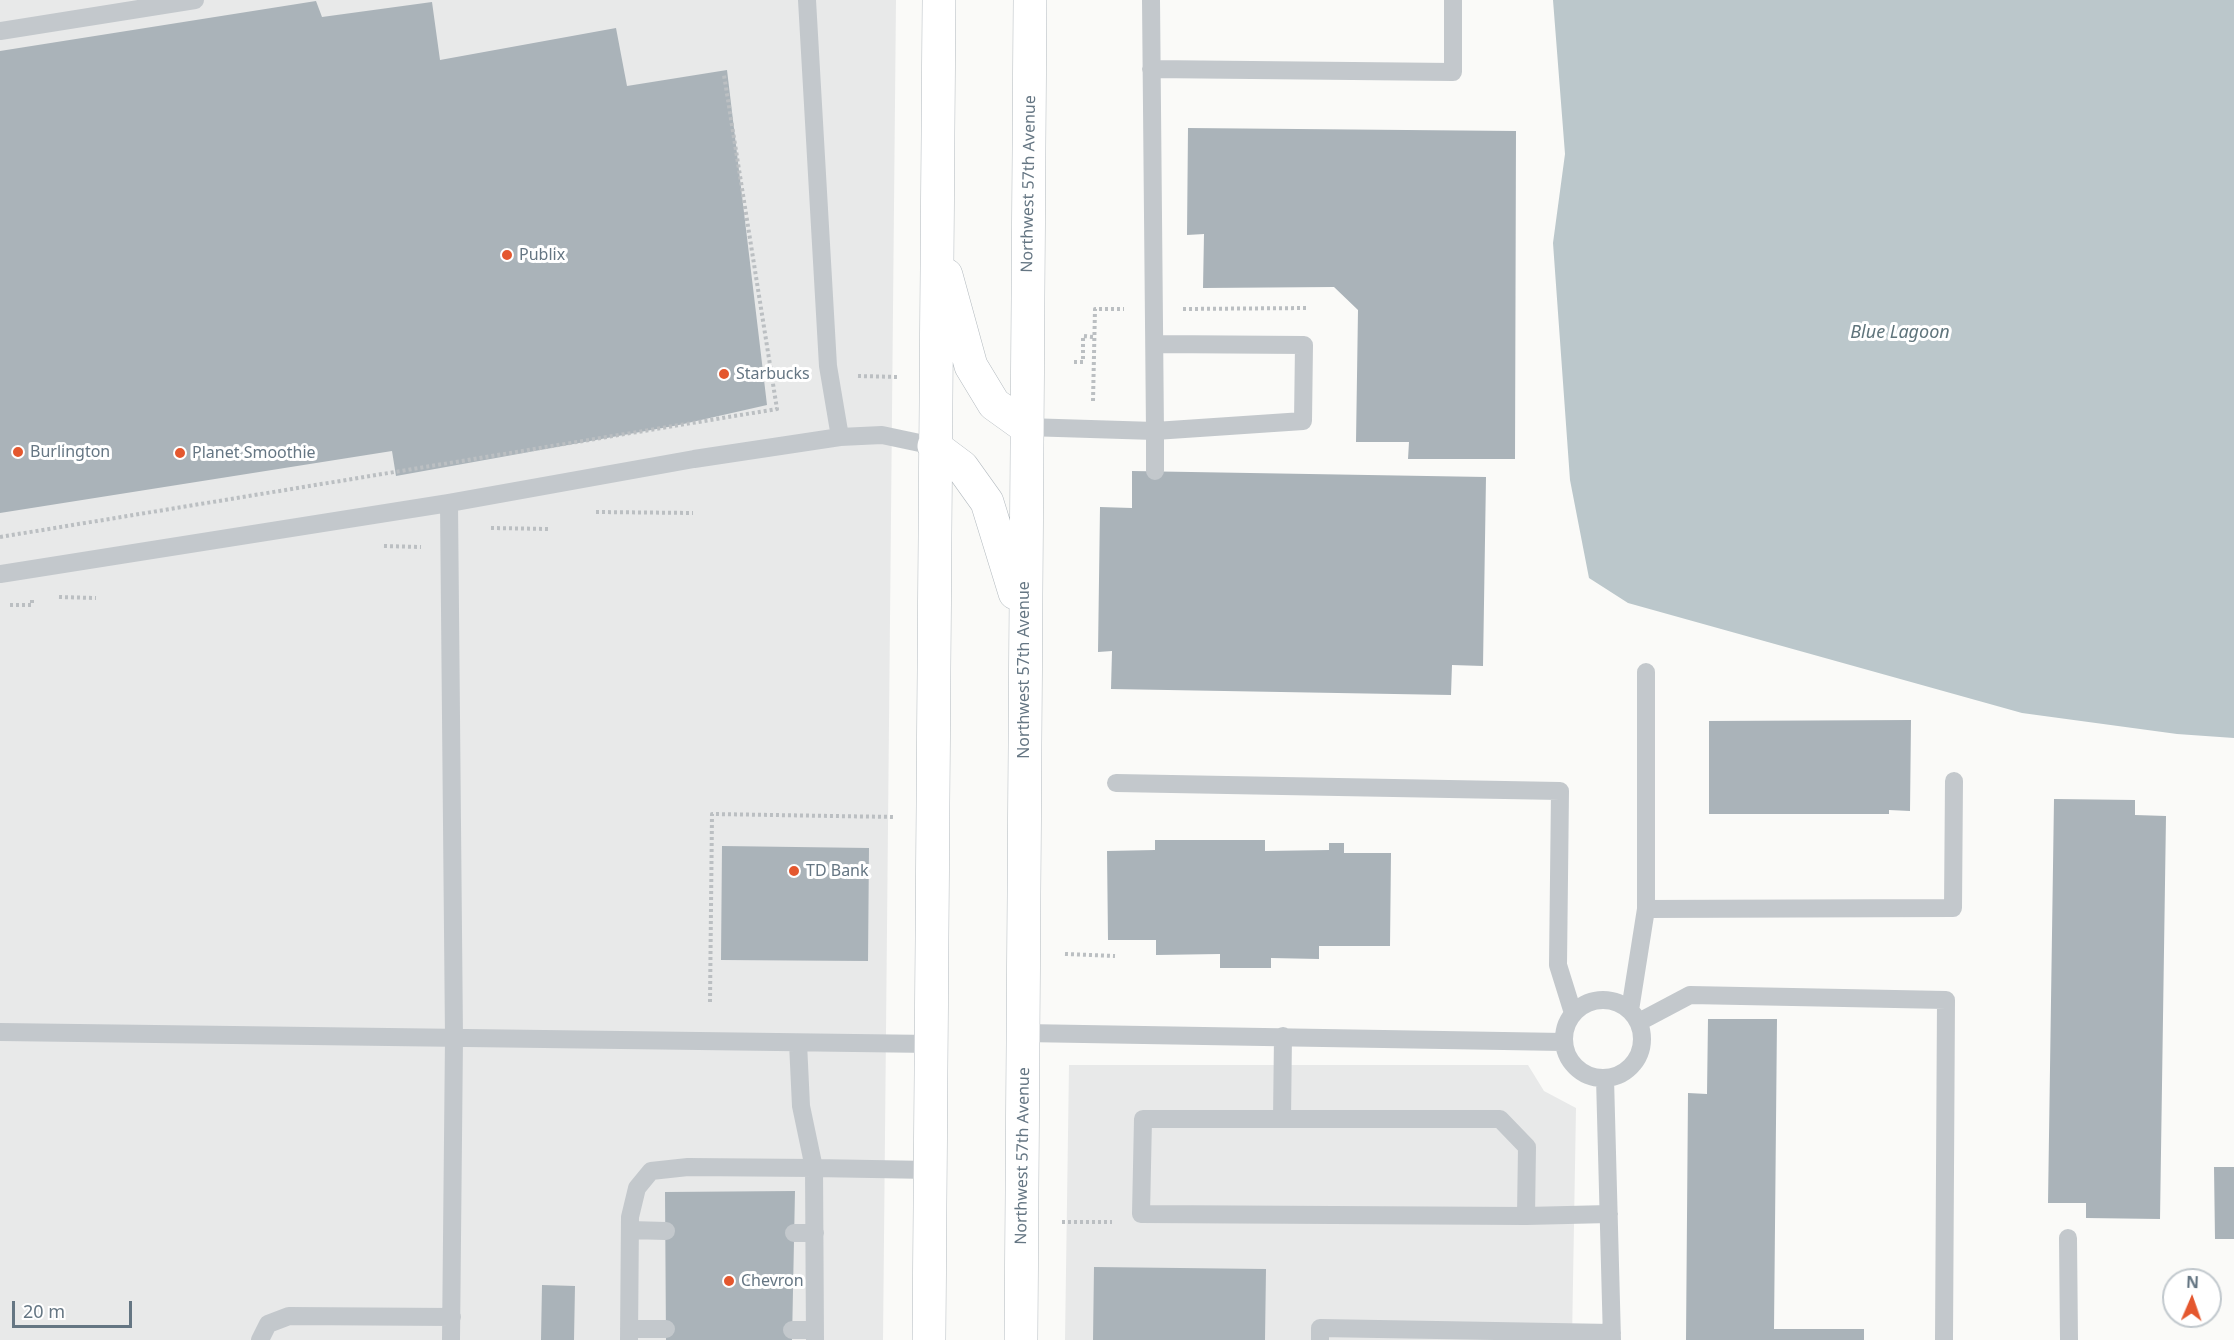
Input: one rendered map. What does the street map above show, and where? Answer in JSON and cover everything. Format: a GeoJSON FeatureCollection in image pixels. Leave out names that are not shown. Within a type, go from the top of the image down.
{"type":"FeatureCollection","features":[{"type":"Feature","properties":{"kind":"main road"},"geometry":{"type":"LineString","coordinates":[[929,1340],[939,0]]}},
{"type":"Feature","properties":{"kind":"main road","name":"Northwest 57th Avenue"},"geometry":{"type":"LineString","coordinates":[[1021,1340],[1024,623],[1030,0]]}},
{"type":"Feature","properties":{"kind":"main road"},"geometry":{"type":"LineString","coordinates":[[936,236],[971,366],[994,404],[1026,427]]}},
{"type":"Feature","properties":{"kind":"main road"},"geometry":{"type":"LineString","coordinates":[[934,446],[962,467],[987,502],[1024,623]]}},
{"type":"Feature","properties":{"kind":"lane"},"geometry":{"type":"LineString","coordinates":[[0,31],[195,0]]}},
{"type":"Feature","properties":{"kind":"lane"},"geometry":{"type":"LineString","coordinates":[[807,0],[828,366],[840,437]]}},
{"type":"Feature","properties":{"kind":"lane"},"geometry":{"type":"LineString","coordinates":[[1151,0],[1155,471]]}},
{"type":"Feature","properties":{"kind":"lane"},"geometry":{"type":"LineString","coordinates":[[1151,69],[1453,72],[1453,0]]}},
{"type":"Feature","properties":{"kind":"lane"},"geometry":{"type":"LineString","coordinates":[[1026,427],[1155,431],[1303,421],[1304,345],[1155,344]]}},
{"type":"Feature","properties":{"kind":"lane"},"geometry":{"type":"LineString","coordinates":[[0,574],[840,437],[882,435],[934,446]]}},
{"type":"Feature","properties":{"kind":"lane"},"geometry":{"type":"LineString","coordinates":[[449,502],[454,1038],[451,1340]]}},
{"type":"Feature","properties":{"kind":"lane"},"geometry":{"type":"LineString","coordinates":[[1634,1016],[1646,909],[1646,672]]}},
{"type":"Feature","properties":{"kind":"lane"},"geometry":{"type":"LineString","coordinates":[[1646,909],[1953,908],[1954,781]]}},
{"type":"Feature","properties":{"kind":"lane"},"geometry":{"type":"LineString","coordinates":[[1116,783],[1560,791],[1558,965],[1573,1013]]}},
{"type":"Feature","properties":{"kind":"lane"},"geometry":{"type":"LineString","coordinates":[[1634,1016],[1690,995],[1946,1000],[1944,1340]]}},
{"type":"Feature","properties":{"kind":"lane"},"geometry":{"type":"LineString","coordinates":[[1607,1000],[1619,1003],[1634,1016],[1642,1034],[1637,1059],[1629,1069],[1605,1078],[1582,1072],[1572,1064],[1563,1042],[1573,1013],[1595,1001],[1607,1000]]}},
{"type":"Feature","properties":{"kind":"lane"},"geometry":{"type":"LineString","coordinates":[[0,1032],[932,1044]]}},
{"type":"Feature","properties":{"kind":"lane"},"geometry":{"type":"LineString","coordinates":[[1024,1033],[1563,1042]]}},
{"type":"Feature","properties":{"kind":"lane"},"geometry":{"type":"LineString","coordinates":[[1282,1119],[1283,1036]]}},
{"type":"Feature","properties":{"kind":"lane"},"geometry":{"type":"LineString","coordinates":[[792,1330],[815,1335],[814,1168],[801,1106],[798,1043]]}},
{"type":"Feature","properties":{"kind":"lane"},"geometry":{"type":"LineString","coordinates":[[1320,1340],[1320,1328],[1612,1336],[1605,1078]]}},
{"type":"Feature","properties":{"kind":"lane"},"geometry":{"type":"LineString","coordinates":[[1526,1216],[1527,1147],[1500,1119],[1143,1119],[1141,1214],[1526,1216],[1609,1214]]}},
{"type":"Feature","properties":{"kind":"lane"},"geometry":{"type":"LineString","coordinates":[[666,1329],[629,1334],[630,1230],[637,1188],[651,1171],[688,1167],[930,1170]]}},
{"type":"Feature","properties":{"kind":"lane"},"geometry":{"type":"LineString","coordinates":[[630,1230],[666,1231]]}},
{"type":"Feature","properties":{"kind":"lane"},"geometry":{"type":"LineString","coordinates":[[794,1233],[815,1233]]}},
{"type":"Feature","properties":{"kind":"lane"},"geometry":{"type":"LineString","coordinates":[[2068,1238],[2069,1340]]}},
{"type":"Feature","properties":{"kind":"lane"},"geometry":{"type":"LineString","coordinates":[[260,1340],[262,1331],[268,1324],[289,1316],[453,1317]]}},
{"type":"Feature","properties":{"kind":"path"},"geometry":{"type":"LineString","coordinates":[[0,537],[777,409],[724,75]]}},
{"type":"Feature","properties":{"kind":"path"},"geometry":{"type":"LineString","coordinates":[[1173,310],[1307,308]]}},
{"type":"Feature","properties":{"kind":"path"},"geometry":{"type":"LineString","coordinates":[[1092,409],[1095,309],[1113,309]]}},
{"type":"Feature","properties":{"kind":"path"},"geometry":{"type":"LineString","coordinates":[[1074,362],[1083,362],[1083,336],[1094,337]]}},
{"type":"Feature","properties":{"kind":"path"},"geometry":{"type":"LineString","coordinates":[[850,376],[900,377]]}},
{"type":"Feature","properties":{"kind":"path"},"geometry":{"type":"LineString","coordinates":[[772,379],[782,378]]}},
{"type":"Feature","properties":{"kind":"path"},"geometry":{"type":"LineString","coordinates":[[596,512],[693,513]]}},
{"type":"Feature","properties":{"kind":"path"},"geometry":{"type":"LineString","coordinates":[[490,528],[549,529]]}},
{"type":"Feature","properties":{"kind":"path"},"geometry":{"type":"LineString","coordinates":[[72,598],[96,598]]}},
{"type":"Feature","properties":{"kind":"path"},"geometry":{"type":"LineString","coordinates":[[710,1002],[711,814],[896,817]]}},
{"type":"Feature","properties":{"kind":"path"},"geometry":{"type":"LineString","coordinates":[[1065,954],[1115,956]]}},
{"type":"Feature","properties":{"kind":"path"},"geometry":{"type":"LineString","coordinates":[[1062,1222],[1119,1222]]}},
{"type":"Feature","properties":{"kind":"shaded area"},"geometry":{"type":"Polygon","coordinates":[[[0,0],[896,0],[883,1340],[0,1340],[0,0]]]}},
{"type":"Feature","properties":{"kind":"shaded area"},"geometry":{"type":"Polygon","coordinates":[[[1069,1065],[1528,1065],[1544,1091],[1576,1108],[1572,1340],[1065,1340],[1069,1065]]]}},
{"type":"Feature","properties":{"kind":"water","name":"Blue Lagoon"},"geometry":{"type":"Polygon","coordinates":[[[1553,0],[2234,0],[2234,738],[2177,734],[2022,713],[1628,603],[1589,578],[1570,480],[1553,243],[1565,154],[1553,0]]]}},
{"type":"Feature","properties":{"kind":"building"},"geometry":{"type":"Polygon","coordinates":[[[316,1],[322,17],[432,2],[440,60],[616,28],[627,86],[727,70],[767,405],[679,425],[396,476],[392,451],[0,513],[0,51],[316,1]]]}},
{"type":"Feature","properties":{"kind":"building"},"geometry":{"type":"Polygon","coordinates":[[[1188,128],[1516,131],[1515,459],[1408,459],[1409,442],[1356,442],[1358,310],[1334,287],[1203,288],[1204,234],[1187,235],[1188,128]]]}},
{"type":"Feature","properties":{"kind":"building"},"geometry":{"type":"Polygon","coordinates":[[[1132,471],[1486,477],[1483,666],[1452,665],[1451,695],[1111,689],[1112,651],[1098,652],[1100,507],[1132,508],[1132,471]]]}},
{"type":"Feature","properties":{"kind":"building"},"geometry":{"type":"Polygon","coordinates":[[[1911,720],[1910,811],[1889,810],[1889,814],[1709,814],[1709,721],[1911,720]]]}},
{"type":"Feature","properties":{"kind":"building"},"geometry":{"type":"Polygon","coordinates":[[[2054,799],[2135,800],[2135,815],[2166,816],[2160,1219],[2086,1218],[2086,1203],[2048,1203],[2054,799]]]}},
{"type":"Feature","properties":{"kind":"building"},"geometry":{"type":"Polygon","coordinates":[[[1155,840],[1265,840],[1265,851],[1329,850],[1329,843],[1344,843],[1344,853],[1391,853],[1390,946],[1319,946],[1319,959],[1271,958],[1271,968],[1220,968],[1220,954],[1156,955],[1156,940],[1108,940],[1107,851],[1155,850],[1155,840]]]}},
{"type":"Feature","properties":{"kind":"building"},"geometry":{"type":"Polygon","coordinates":[[[722,846],[869,848],[868,961],[721,960],[722,846]]]}},
{"type":"Feature","properties":{"kind":"building"},"geometry":{"type":"Polygon","coordinates":[[[1708,1019],[1777,1019],[1774,1329],[1864,1329],[1864,1340],[1686,1340],[1688,1093],[1707,1094],[1708,1019]]]}},
{"type":"Feature","properties":{"kind":"building"},"geometry":{"type":"Polygon","coordinates":[[[2214,1167],[2234,1167],[2234,1239],[2215,1239],[2214,1167]]]}},
{"type":"Feature","properties":{"kind":"building","name":"Chevron"},"geometry":{"type":"Polygon","coordinates":[[[795,1191],[792,1340],[666,1340],[665,1192],[795,1191]]]}},
{"type":"Feature","properties":{"kind":"building"},"geometry":{"type":"Polygon","coordinates":[[[1094,1267],[1266,1269],[1265,1340],[1093,1340],[1094,1267]]]}},
{"type":"Feature","properties":{"kind":"building"},"geometry":{"type":"Polygon","coordinates":[[[542,1285],[575,1286],[574,1340],[541,1340],[542,1285]]]}},
{"type":"Feature","properties":{"kind":"place","name":"Publix"},"geometry":{"type":"Point","coordinates":[507,255]}},
{"type":"Feature","properties":{"kind":"place","name":"Starbucks"},"geometry":{"type":"Point","coordinates":[724,374]}},
{"type":"Feature","properties":{"kind":"place","name":"Burlington"},"geometry":{"type":"Point","coordinates":[18,452]}},
{"type":"Feature","properties":{"kind":"place","name":"Planet Smoothie"},"geometry":{"type":"Point","coordinates":[180,453]}},
{"type":"Feature","properties":{"kind":"place","name":"TD Bank"},"geometry":{"type":"Point","coordinates":[794,871]}},
{"type":"Feature","properties":{"kind":"place","name":"Chevron"},"geometry":{"type":"Point","coordinates":[729,1281]}}]}
